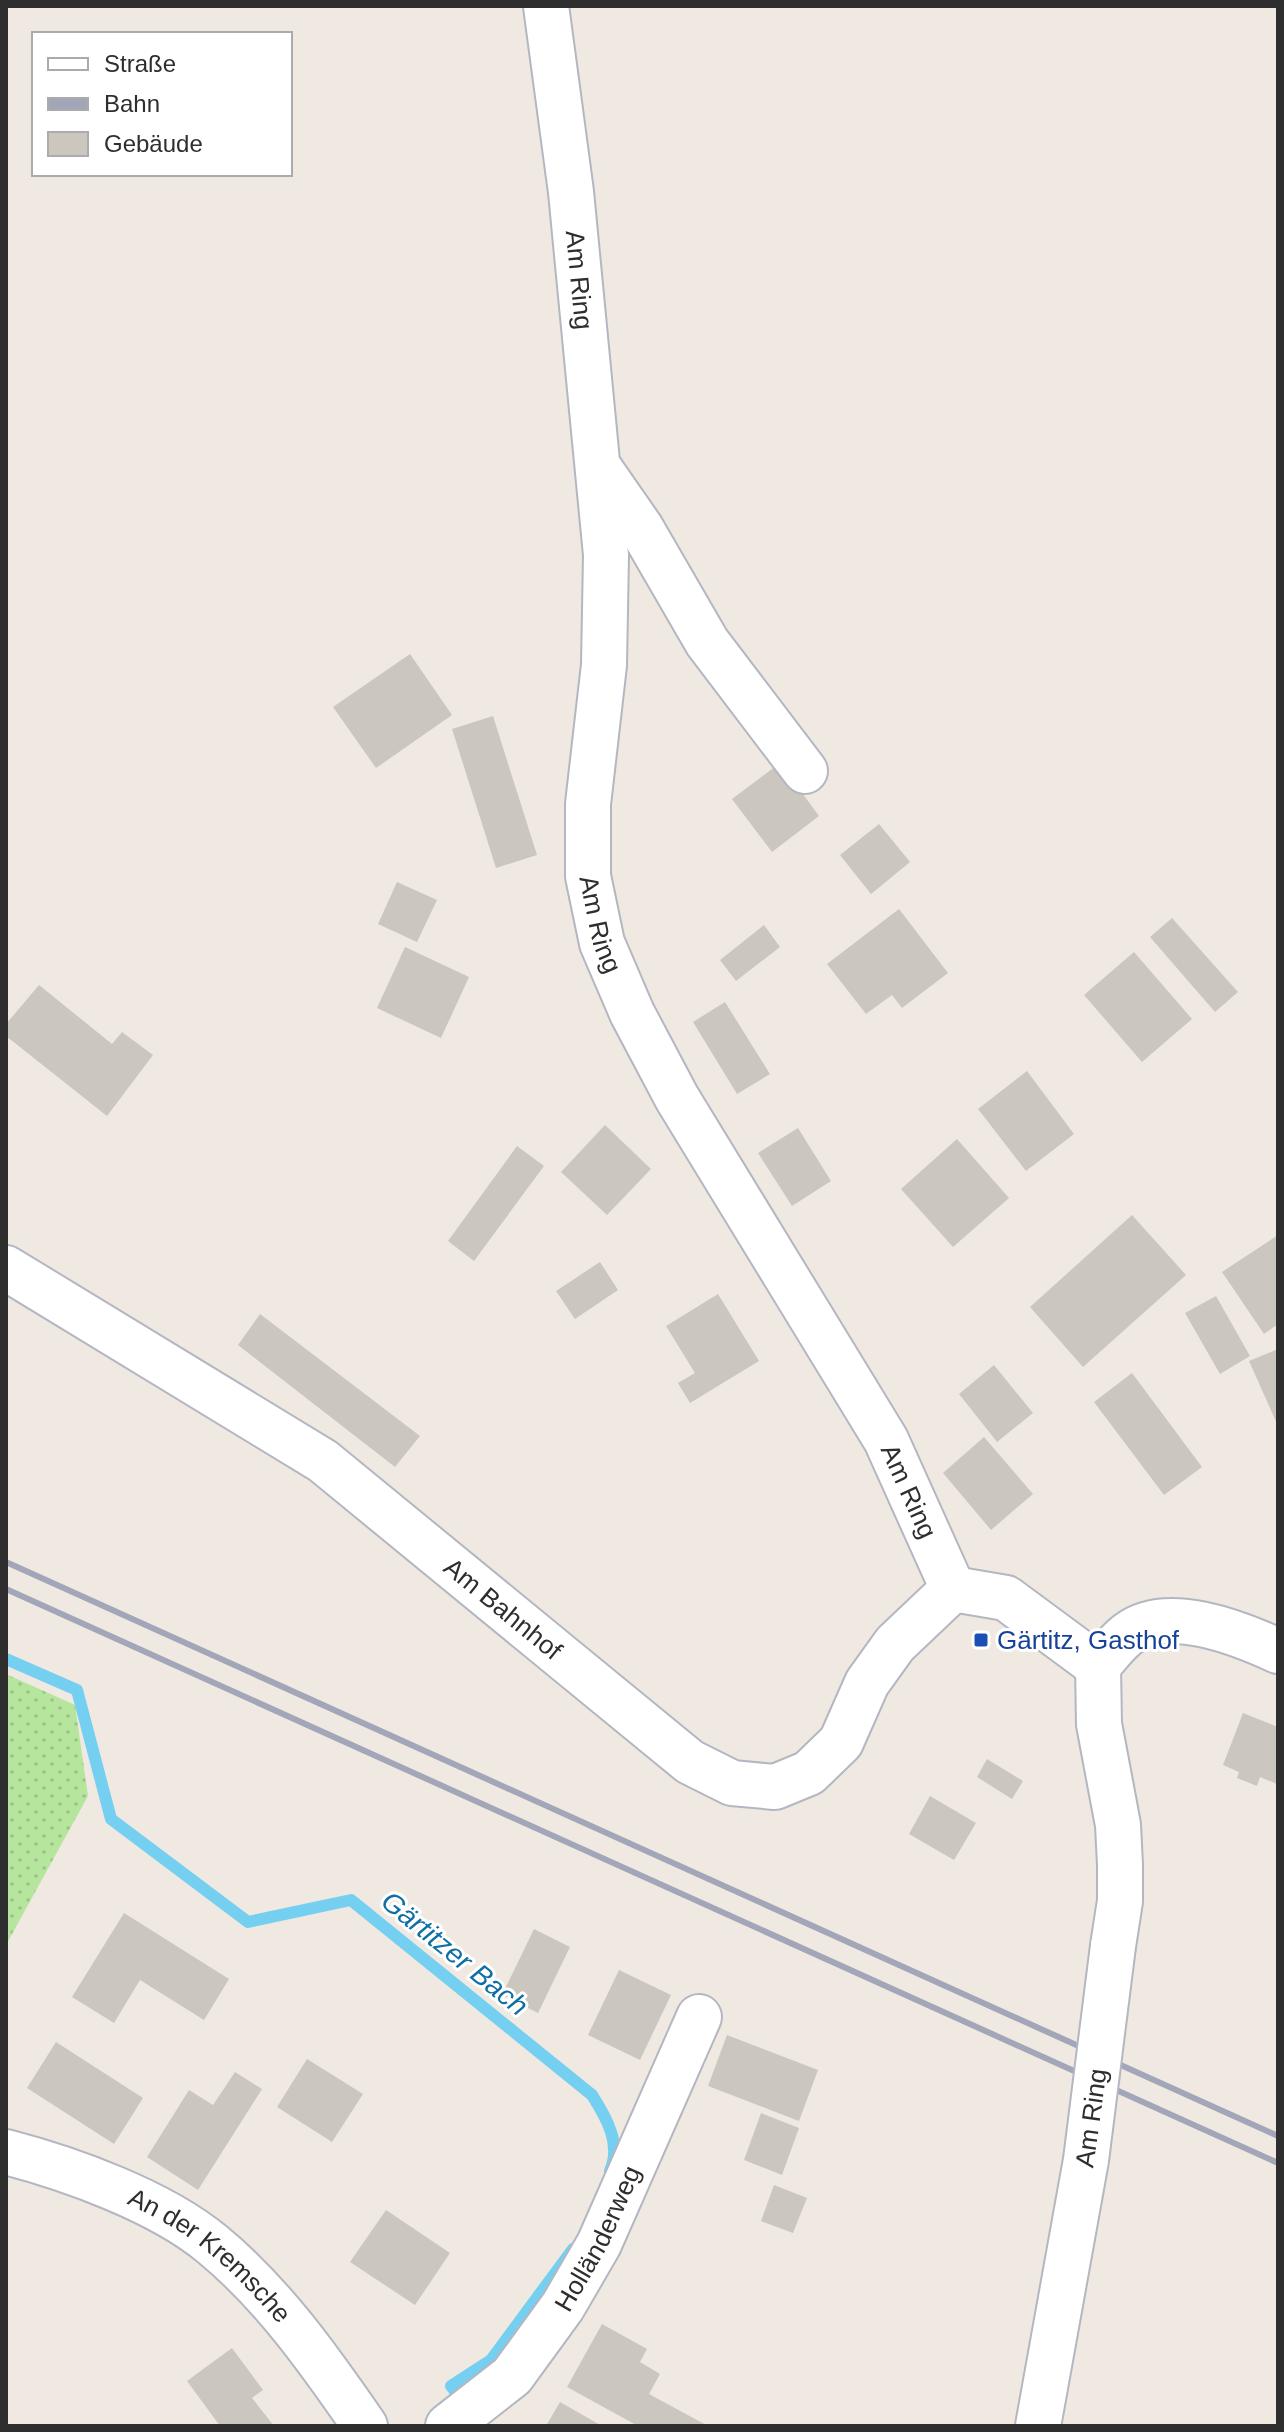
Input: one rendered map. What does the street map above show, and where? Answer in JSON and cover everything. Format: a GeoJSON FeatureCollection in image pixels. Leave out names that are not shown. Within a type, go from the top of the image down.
{"type":"FeatureCollection","features":[{"type":"Feature","properties":{"kind":"street","name":"Am Ring"},"geometry":{"type":"LineString","coordinates":[[546,6],[571,192],[606,555],[604,665],[588,804],[588,876],[602,943],[632,1013],[677,1098],[886,1440],[953,1589]]}},
{"type":"Feature","properties":{"kind":"street"},"geometry":{"type":"LineString","coordinates":[[599,467],[641,528],[707,642],[805,771]]}},
{"type":"Feature","properties":{"kind":"street","name":"Am Bahnhof"},"geometry":{"type":"LineString","coordinates":[[6,1268],[323,1461],[690,1762],[732,1783],[775,1787],[809,1773],[841,1742],[867,1683],[895,1644],[953,1589]]}},
{"type":"Feature","properties":{"kind":"street"},"geometry":{"type":"LineString","coordinates":[[953,1589],[1006,1598],[1098,1666],[1129,1632],[1162,1622],[1196,1624],[1278,1651]]}},
{"type":"Feature","properties":{"kind":"street","name":"Am Ring"},"geometry":{"type":"LineString","coordinates":[[1038,2426],[1086,2160],[1120,1901],[1118,1825],[1099,1724],[1098,1666]]}},
{"type":"Feature","properties":{"kind":"street","name":"Holländerweg"},"geometry":{"type":"LineString","coordinates":[[459,2417],[512,2376],[563,2306],[599,2244],[699,2017]]}},
{"type":"Feature","properties":{"kind":"street","name":"An der Kremsche"},"geometry":{"type":"LineString","coordinates":[[6,2152],[91,2181],[166,2215],[209,2242],[243,2272],[296,2332],[365,2426]]}},
{"type":"Feature","properties":{"kind":"green space"},"geometry":{"type":"Polygon","coordinates":[[[6,1674],[75,1705],[88,1796],[6,1945],[6,1674]]]}},
{"type":"Feature","properties":{"kind":"building"},"geometry":{"type":"Polygon","coordinates":[[[410,654],[452,715],[376,768],[333,707],[410,654]]]}},
{"type":"Feature","properties":{"kind":"building"},"geometry":{"type":"Polygon","coordinates":[[[493,716],[537,855],[496,868],[452,729],[493,716]]]}},
{"type":"Feature","properties":{"kind":"building"},"geometry":{"type":"Polygon","coordinates":[[[780,763],[819,816],[772,852],[732,799],[780,763]]]}},
{"type":"Feature","properties":{"kind":"building"},"geometry":{"type":"Polygon","coordinates":[[[879,824],[910,862],[871,894],[840,855],[879,824]]]}},
{"type":"Feature","properties":{"kind":"building"},"geometry":{"type":"Polygon","coordinates":[[[397,882],[437,900],[417,942],[378,924],[397,882]]]}},
{"type":"Feature","properties":{"kind":"building"},"geometry":{"type":"Polygon","coordinates":[[[899,909],[948,973],[902,1008],[892,995],[866,1014],[827,964],[899,909]]]}},
{"type":"Feature","properties":{"kind":"building"},"geometry":{"type":"Polygon","coordinates":[[[1172,918],[1238,992],[1215,1012],[1150,937],[1172,918]]]}},
{"type":"Feature","properties":{"kind":"building"},"geometry":{"type":"Polygon","coordinates":[[[764,925],[780,947],[736,981],[720,960],[764,925]]]}},
{"type":"Feature","properties":{"kind":"building"},"geometry":{"type":"Polygon","coordinates":[[[405,947],[469,977],[441,1038],[377,1008],[405,947]]]}},
{"type":"Feature","properties":{"kind":"building"},"geometry":{"type":"Polygon","coordinates":[[[1134,952],[1192,1019],[1142,1062],[1084,995],[1134,952]]]}},
{"type":"Feature","properties":{"kind":"building"},"geometry":{"type":"Polygon","coordinates":[[[39,985],[112,1044],[122,1032],[153,1055],[107,1116],[6,1036],[6,1024],[39,985]]]}},
{"type":"Feature","properties":{"kind":"building"},"geometry":{"type":"Polygon","coordinates":[[[725,1002],[770,1074],[737,1094],[693,1022],[725,1002]]]}},
{"type":"Feature","properties":{"kind":"building"},"geometry":{"type":"Polygon","coordinates":[[[1027,1071],[1074,1134],[1026,1171],[978,1109],[1027,1071]]]}},
{"type":"Feature","properties":{"kind":"building"},"geometry":{"type":"Polygon","coordinates":[[[605,1125],[651,1169],[607,1215],[561,1172],[605,1125]]]}},
{"type":"Feature","properties":{"kind":"building"},"geometry":{"type":"Polygon","coordinates":[[[798,1128],[831,1181],[792,1206],[758,1153],[798,1128]]]}},
{"type":"Feature","properties":{"kind":"building"},"geometry":{"type":"Polygon","coordinates":[[[957,1139],[1009,1198],[953,1247],[901,1189],[957,1139]]]}},
{"type":"Feature","properties":{"kind":"building"},"geometry":{"type":"Polygon","coordinates":[[[517,1146],[544,1166],[474,1261],[448,1241],[517,1146]]]}},
{"type":"Feature","properties":{"kind":"building"},"geometry":{"type":"Polygon","coordinates":[[[1132,1215],[1186,1275],[1083,1367],[1030,1307],[1132,1215]]]}},
{"type":"Feature","properties":{"kind":"building"},"geometry":{"type":"Polygon","coordinates":[[[1278,1235],[1278,1324],[1264,1334],[1222,1272],[1278,1235]]]}},
{"type":"Feature","properties":{"kind":"building"},"geometry":{"type":"Polygon","coordinates":[[[600,1262],[618,1290],[575,1319],[556,1291],[600,1262]]]}},
{"type":"Feature","properties":{"kind":"building"},"geometry":{"type":"Polygon","coordinates":[[[718,1294],[759,1361],[690,1403],[678,1383],[695,1373],[666,1326],[718,1294]]]}},
{"type":"Feature","properties":{"kind":"building"},"geometry":{"type":"Polygon","coordinates":[[[1216,1296],[1250,1356],[1220,1374],[1185,1313],[1216,1296]]]}},
{"type":"Feature","properties":{"kind":"building"},"geometry":{"type":"Polygon","coordinates":[[[260,1314],[420,1436],[395,1467],[238,1345],[260,1314]]]}},
{"type":"Feature","properties":{"kind":"building"},"geometry":{"type":"Polygon","coordinates":[[[1278,1349],[1278,1426],[1249,1361],[1278,1349]]]}},
{"type":"Feature","properties":{"kind":"building"},"geometry":{"type":"Polygon","coordinates":[[[994,1365],[1033,1413],[997,1442],[959,1394],[994,1365]]]}},
{"type":"Feature","properties":{"kind":"building"},"geometry":{"type":"Polygon","coordinates":[[[1132,1373],[1202,1467],[1164,1495],[1094,1402],[1132,1373]]]}},
{"type":"Feature","properties":{"kind":"building"},"geometry":{"type":"Polygon","coordinates":[[[984,1437],[1033,1494],[991,1530],[943,1473],[984,1437]]]}},
{"type":"Feature","properties":{"kind":"building"},"geometry":{"type":"Polygon","coordinates":[[[1243,1713],[1278,1727],[1277,1784],[1260,1777],[1257,1786],[1237,1778],[1239,1772],[1223,1765],[1243,1713]]]}},
{"type":"Feature","properties":{"kind":"building"},"geometry":{"type":"Polygon","coordinates":[[[987,1759],[1023,1781],[1012,1799],[977,1777],[987,1759]]]}},
{"type":"Feature","properties":{"kind":"building"},"geometry":{"type":"Polygon","coordinates":[[[930,1796],[976,1823],[954,1860],[909,1834],[930,1796]]]}},
{"type":"Feature","properties":{"kind":"building"},"geometry":{"type":"Polygon","coordinates":[[[124,1913],[229,1979],[204,2020],[140,1980],[114,2023],[72,1997],[124,1913]]]}},
{"type":"Feature","properties":{"kind":"building"},"geometry":{"type":"Polygon","coordinates":[[[534,1929],[570,1947],[538,2013],[502,1995],[534,1929]]]}},
{"type":"Feature","properties":{"kind":"building"},"geometry":{"type":"Polygon","coordinates":[[[619,1970],[671,1995],[640,2060],[588,2035],[619,1970]]]}},
{"type":"Feature","properties":{"kind":"building"},"geometry":{"type":"Polygon","coordinates":[[[727,2035],[818,2070],[799,2121],[708,2086],[727,2035]]]}},
{"type":"Feature","properties":{"kind":"building"},"geometry":{"type":"Polygon","coordinates":[[[56,2042],[143,2098],[114,2144],[27,2088],[56,2042]]]}},
{"type":"Feature","properties":{"kind":"building"},"geometry":{"type":"Polygon","coordinates":[[[307,2059],[363,2094],[332,2142],[277,2107],[307,2059]]]}},
{"type":"Feature","properties":{"kind":"building"},"geometry":{"type":"Polygon","coordinates":[[[235,2072],[262,2089],[198,2190],[147,2157],[189,2090],[213,2105],[235,2072]]]}},
{"type":"Feature","properties":{"kind":"building"},"geometry":{"type":"Polygon","coordinates":[[[761,2113],[799,2128],[782,2175],[744,2160],[761,2113]]]}},
{"type":"Feature","properties":{"kind":"building"},"geometry":{"type":"Polygon","coordinates":[[[774,2185],[807,2198],[793,2233],[761,2221],[774,2185]]]}},
{"type":"Feature","properties":{"kind":"building"},"geometry":{"type":"Polygon","coordinates":[[[386,2210],[450,2253],[415,2305],[350,2262],[386,2210]]]}},
{"type":"Feature","properties":{"kind":"building"},"geometry":{"type":"Polygon","coordinates":[[[602,2324],[647,2349],[640,2362],[660,2374],[649,2394],[708,2426],[638,2426],[567,2387],[602,2324]]]}},
{"type":"Feature","properties":{"kind":"building"},"geometry":{"type":"Polygon","coordinates":[[[232,2348],[263,2390],[252,2398],[274,2426],[220,2426],[187,2381],[232,2348]]]}},
{"type":"Feature","properties":{"kind":"building"},"geometry":{"type":"Polygon","coordinates":[[[560,2402],[602,2426],[546,2426],[560,2402]]]}},
{"type":"Feature","properties":{"kind":"waterway","name":"Gärtitzer Bach"},"geometry":{"type":"LineString","coordinates":[[6,1659],[77,1690],[111,1819],[248,1922],[351,1900],[592,2095],[611,2131],[614,2151],[610,2171]]}},
{"type":"Feature","properties":{"kind":"waterway","name":"Gärtitzer Bach"},"geometry":{"type":"LineString","coordinates":[[466,2405],[451,2386],[491,2360],[573,2249]]}},
{"type":"Feature","properties":{"kind":"railway"},"geometry":{"type":"LineString","coordinates":[[6,1562],[1278,2136]]}},
{"type":"Feature","properties":{"kind":"railway"},"geometry":{"type":"LineString","coordinates":[[6,1589],[1278,2163]]}},
{"type":"Feature","properties":{"kind":"place","name":"Gärtitz, Gasthof"},"geometry":{"type":"Point","coordinates":[981,1640]}}]}
